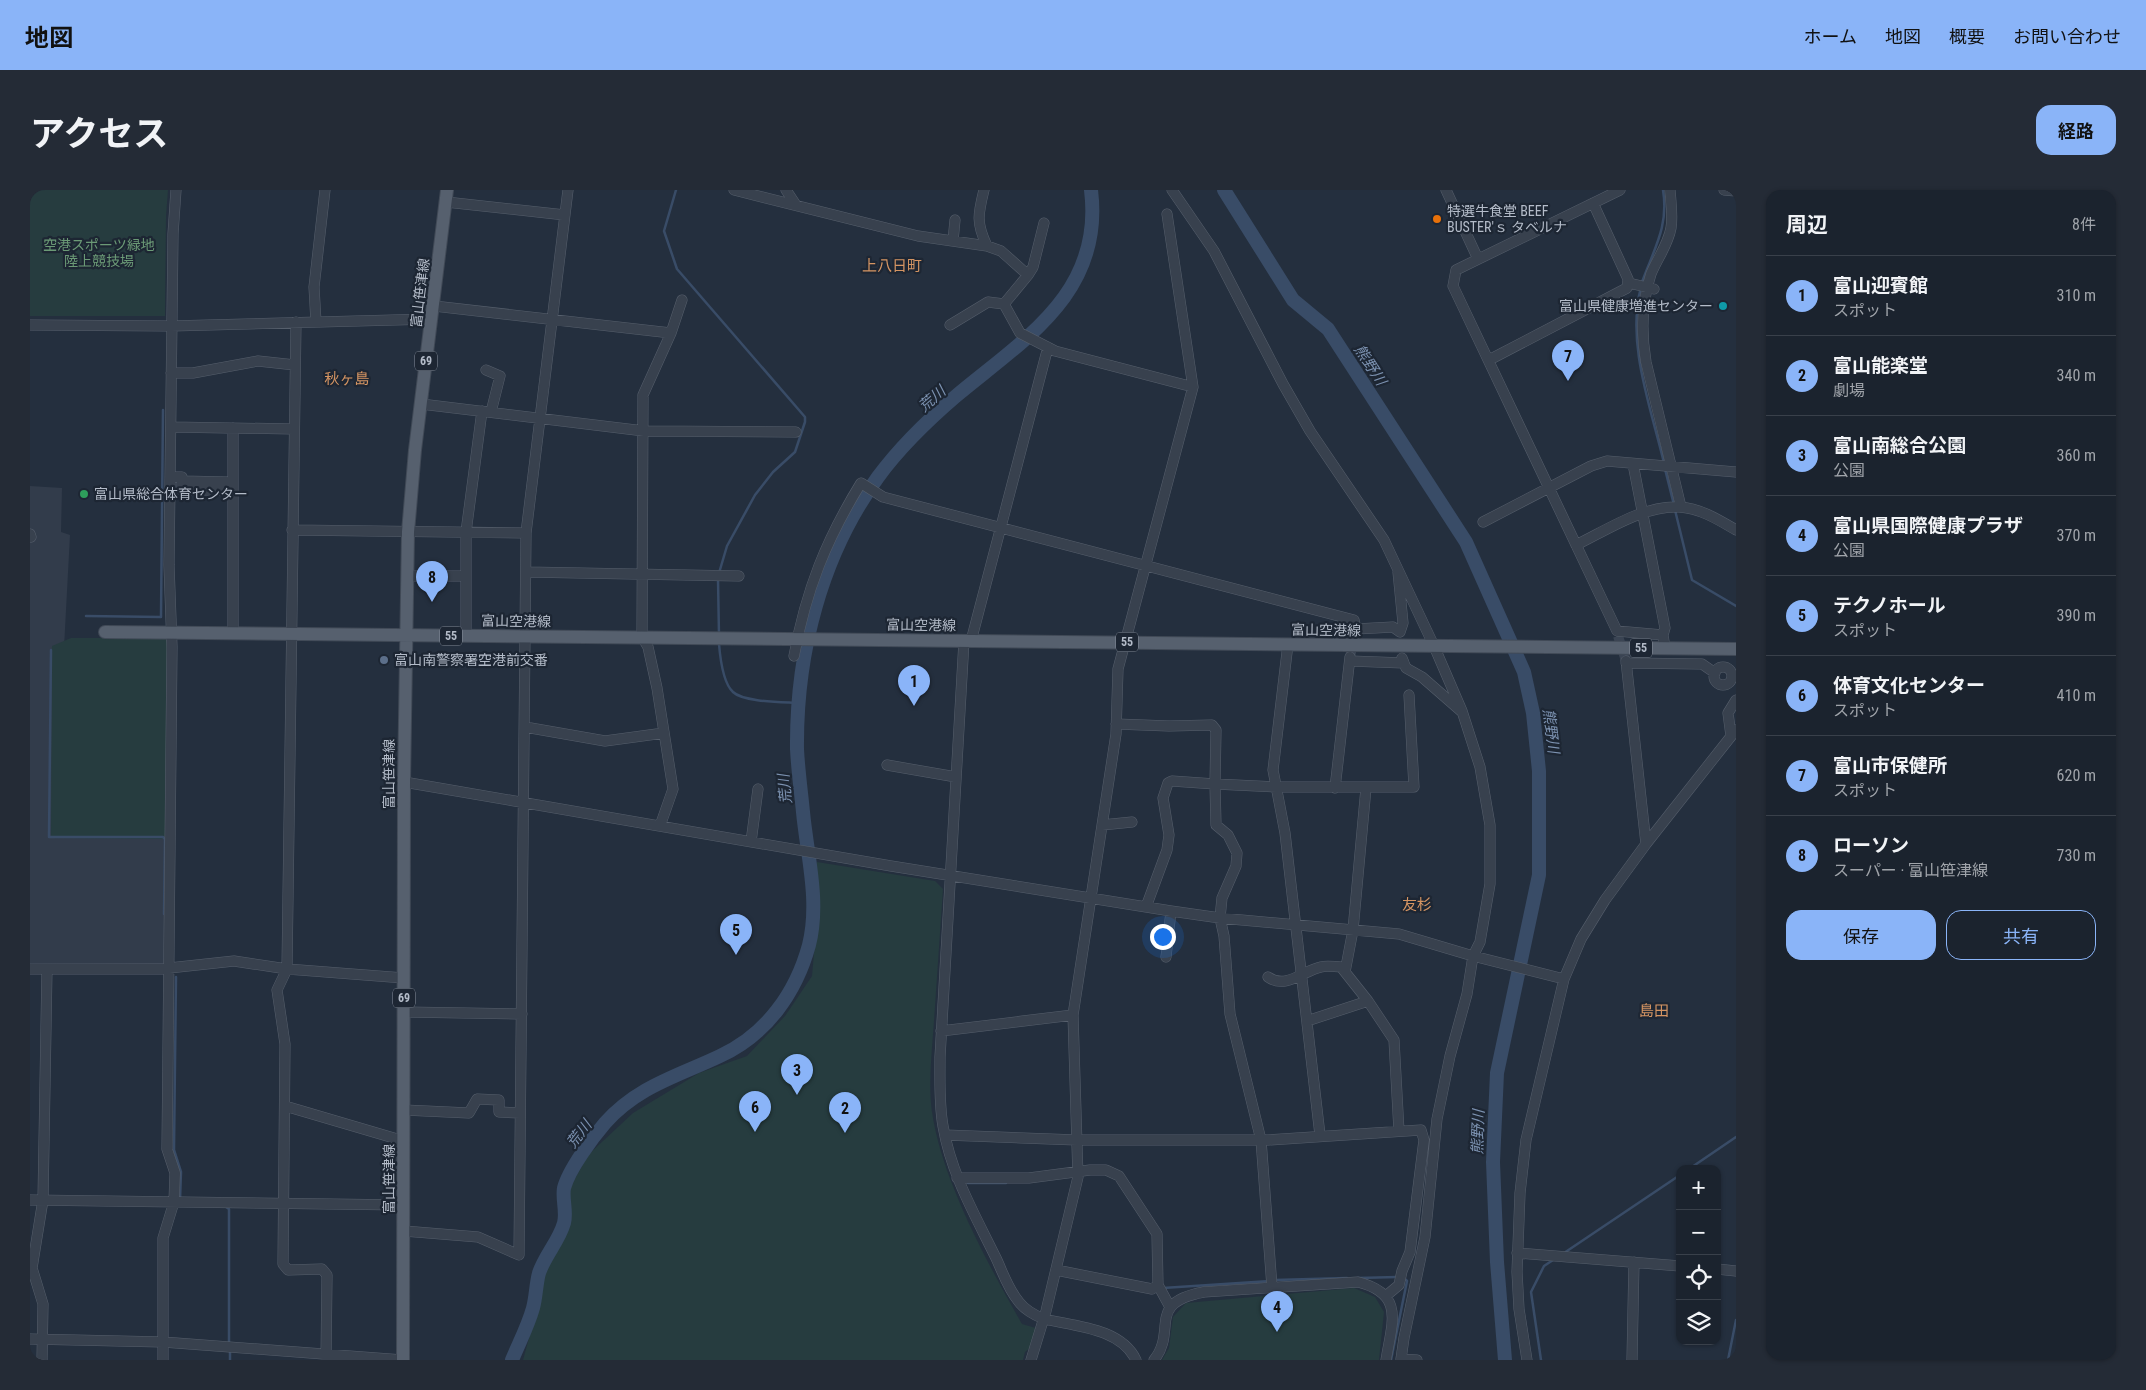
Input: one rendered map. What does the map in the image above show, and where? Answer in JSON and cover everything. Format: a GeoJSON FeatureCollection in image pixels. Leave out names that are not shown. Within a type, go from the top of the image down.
{"type":"FeatureCollection","features":[{"type":"Feature","properties":{"kind":"main road","name":"富山笹津線"},"geometry":{"type":"LineString","coordinates":[[403,1360],[404,782],[408,532],[421,404],[447,196]]}},
{"type":"Feature","properties":{"kind":"main road","name":"富山空港線"},"geometry":{"type":"LineString","coordinates":[[105,632],[1736,649]]}},
{"type":"Feature","properties":{"kind":"street"},"geometry":{"type":"LineString","coordinates":[[162,1360],[163,1238],[178,1202],[175,1173],[167,1149],[172,656],[170,633],[171,326],[176,190]]}},
{"type":"Feature","properties":{"kind":"street"},"geometry":{"type":"LineString","coordinates":[[316,322],[314,287],[325,190]]}},
{"type":"Feature","properties":{"kind":"street"},"geometry":{"type":"LineString","coordinates":[[404,1231],[478,1237],[518,1255],[526,533],[568,190]]}},
{"type":"Feature","properties":{"kind":"street"},"geometry":{"type":"LineString","coordinates":[[734,190],[918,236],[987,246],[1001,251],[1028,274]]}},
{"type":"Feature","properties":{"kind":"street"},"geometry":{"type":"LineString","coordinates":[[786,190],[796,206]]}},
{"type":"Feature","properties":{"kind":"street"},"geometry":{"type":"LineString","coordinates":[[984,190],[978,215],[980,231],[987,246]]}},
{"type":"Feature","properties":{"kind":"street"},"geometry":{"type":"LineString","coordinates":[[1172,190],[1214,251],[1282,384],[1310,431],[1384,540],[1438,646],[1480,767],[1490,825],[1490,884],[1478,958],[1450,1056],[1438,1119],[1425,1237],[1404,1338],[1401,1359],[1417,1360]]}},
{"type":"Feature","properties":{"kind":"street"},"geometry":{"type":"LineString","coordinates":[[1446,190],[1478,259]]}},
{"type":"Feature","properties":{"kind":"street"},"geometry":{"type":"LineString","coordinates":[[1620,190],[1456,270],[1453,286],[1618,633],[1663,635]]}},
{"type":"Feature","properties":{"kind":"street"},"geometry":{"type":"LineString","coordinates":[[1670,190],[1670,230],[1651,274],[1651,288],[1642,318],[1642,338],[1681,507]]}},
{"type":"Feature","properties":{"kind":"street"},"geometry":{"type":"LineString","coordinates":[[1724,190],[1736,191]]}},
{"type":"Feature","properties":{"kind":"street"},"geometry":{"type":"LineString","coordinates":[[447,196],[565,216]]}},
{"type":"Feature","properties":{"kind":"street"},"geometry":{"type":"LineString","coordinates":[[1489,360],[1627,288],[1629,283],[1593,203]]}},
{"type":"Feature","properties":{"kind":"street"},"geometry":{"type":"LineString","coordinates":[[1031,1360],[1044,1319],[1078,1173],[1073,1015],[1116,724],[1118,669],[1193,387],[1167,214]]}},
{"type":"Feature","properties":{"kind":"street"},"geometry":{"type":"LineString","coordinates":[[953,241],[955,220]]}},
{"type":"Feature","properties":{"kind":"street"},"geometry":{"type":"LineString","coordinates":[[1004,304],[1033,267],[1044,223]]}},
{"type":"Feature","properties":{"kind":"street"},"geometry":{"type":"LineString","coordinates":[[1629,283],[1651,288]]}},
{"type":"Feature","properties":{"kind":"street"},"geometry":{"type":"LineString","coordinates":[[660,826],[673,789],[648,647],[642,637],[643,395],[671,333],[682,300]]}},
{"type":"Feature","properties":{"kind":"street"},"geometry":{"type":"LineString","coordinates":[[950,325],[988,302],[1004,304]]}},
{"type":"Feature","properties":{"kind":"street"},"geometry":{"type":"LineString","coordinates":[[1004,304],[1020,333],[1044,346],[1193,387]]}},
{"type":"Feature","properties":{"kind":"street"},"geometry":{"type":"LineString","coordinates":[[434,306],[671,333]]}},
{"type":"Feature","properties":{"kind":"street"},"geometry":{"type":"LineString","coordinates":[[30,325],[171,326],[431,319]]}},
{"type":"Feature","properties":{"kind":"street"},"geometry":{"type":"LineString","coordinates":[[296,322],[287,969],[277,990],[286,1044],[283,1264],[288,1270],[322,1269],[327,1275],[326,1358]]}},
{"type":"Feature","properties":{"kind":"street"},"geometry":{"type":"LineString","coordinates":[[1044,346],[1000,528],[967,641],[956,776],[941,1031],[940,1086],[945,1135],[957,1178],[1014,1296],[1028,1312],[1044,1319],[1101,1332],[1121,1342],[1133,1354],[1136,1360]]}},
{"type":"Feature","properties":{"kind":"street"},"geometry":{"type":"LineString","coordinates":[[171,373],[193,374],[258,361],[295,364]]}},
{"type":"Feature","properties":{"kind":"street"},"geometry":{"type":"LineString","coordinates":[[466,635],[466,532],[486,411],[500,376],[486,370]]}},
{"type":"Feature","properties":{"kind":"street"},"geometry":{"type":"LineString","coordinates":[[421,404],[644,432],[796,432]]}},
{"type":"Feature","properties":{"kind":"street"},"geometry":{"type":"LineString","coordinates":[[171,427],[294,429]]}},
{"type":"Feature","properties":{"kind":"street"},"geometry":{"type":"LineString","coordinates":[[233,428],[230,485],[233,632]]}},
{"type":"Feature","properties":{"kind":"street"},"geometry":{"type":"LineString","coordinates":[[1483,522],[1591,466],[1607,461],[1736,472]]}},
{"type":"Feature","properties":{"kind":"street"},"geometry":{"type":"LineString","coordinates":[[1632,464],[1665,628],[1663,635],[1665,648]]}},
{"type":"Feature","properties":{"kind":"street"},"geometry":{"type":"LineString","coordinates":[[170,477],[182,477],[182,490],[227,490],[230,485]]}},
{"type":"Feature","properties":{"kind":"street"},"geometry":{"type":"LineString","coordinates":[[794,656],[797,639],[821,558],[847,506],[861,483],[883,498],[1354,620],[1356,629],[1393,627],[1400,632],[1403,623],[1398,568]]}},
{"type":"Feature","properties":{"kind":"street"},"geometry":{"type":"LineString","coordinates":[[1576,545],[1643,513],[1681,507],[1714,516],[1736,530]]}},
{"type":"Feature","properties":{"kind":"street"},"geometry":{"type":"LineString","coordinates":[[292,530],[526,533]]}},
{"type":"Feature","properties":{"kind":"street"},"geometry":{"type":"LineString","coordinates":[[526,572],[739,576]]}},
{"type":"Feature","properties":{"kind":"street"},"geometry":{"type":"LineString","coordinates":[[407,576],[466,576]]}},
{"type":"Feature","properties":{"kind":"street"},"geometry":{"type":"LineString","coordinates":[[1288,644],[1273,770],[1285,833],[1320,1135]]}},
{"type":"Feature","properties":{"kind":"street"},"geometry":{"type":"LineString","coordinates":[[1681,648],[1682,664]]}},
{"type":"Feature","properties":{"kind":"street"},"geometry":{"type":"LineString","coordinates":[[1335,788],[1350,659],[1403,661],[1406,668],[1422,677],[1462,712]]}},
{"type":"Feature","properties":{"kind":"street"},"geometry":{"type":"LineString","coordinates":[[1646,844],[1626,662],[1702,664],[1715,673]]}},
{"type":"Feature","properties":{"kind":"street"},"geometry":{"type":"LineString","coordinates":[[1726,685],[1732,678],[1730,670],[1721,668],[1715,673],[1714,679],[1718,684],[1726,685],[1736,696]]}},
{"type":"Feature","properties":{"kind":"street"},"geometry":{"type":"LineString","coordinates":[[1146,907],[1167,850],[1169,835],[1163,798],[1168,783],[1172,781],[1277,788],[1414,787],[1409,695]]}},
{"type":"Feature","properties":{"kind":"street"},"geometry":{"type":"LineString","coordinates":[[1527,1360],[1519,1309],[1517,1253],[1520,1193],[1526,1140],[1559,978],[1588,926],[1646,844],[1733,733],[1728,713],[1736,700]]}},
{"type":"Feature","properties":{"kind":"street"},"geometry":{"type":"LineString","coordinates":[[1116,724],[1212,725],[1216,730],[1216,825],[1228,834],[1237,852],[1236,866],[1222,898],[1220,918],[1224,936],[1230,1014],[1261,1140],[1272,1287]]}},
{"type":"Feature","properties":{"kind":"street"},"geometry":{"type":"LineString","coordinates":[[525,727],[605,741],[664,733]]}},
{"type":"Feature","properties":{"kind":"street"},"geometry":{"type":"LineString","coordinates":[[887,765],[956,776]]}},
{"type":"Feature","properties":{"kind":"street"},"geometry":{"type":"LineString","coordinates":[[404,782],[750,842],[1171,911],[1220,918],[1399,934],[1478,958],[1559,978]]}},
{"type":"Feature","properties":{"kind":"street"},"geometry":{"type":"LineString","coordinates":[[750,842],[758,788]]}},
{"type":"Feature","properties":{"kind":"street"},"geometry":{"type":"LineString","coordinates":[[1345,972],[1353,930],[1366,788]]}},
{"type":"Feature","properties":{"kind":"street"},"geometry":{"type":"LineString","coordinates":[[1102,826],[1132,822]]}},
{"type":"Feature","properties":{"kind":"street"},"geometry":{"type":"LineString","coordinates":[[1166,957],[1171,911]]}},
{"type":"Feature","properties":{"kind":"street"},"geometry":{"type":"LineString","coordinates":[[30,969],[168,968],[227,961],[287,969],[404,978]]}},
{"type":"Feature","properties":{"kind":"street"},"geometry":{"type":"LineString","coordinates":[[1268,977],[1281,981],[1301,976],[1321,967],[1341,967],[1368,1001],[1394,1040],[1399,1131]]}},
{"type":"Feature","properties":{"kind":"street"},"geometry":{"type":"LineString","coordinates":[[42,1360],[43,1304],[32,1268],[43,1200],[47,969]]}},
{"type":"Feature","properties":{"kind":"street"},"geometry":{"type":"LineString","coordinates":[[1307,1021],[1368,1001]]}},
{"type":"Feature","properties":{"kind":"street"},"geometry":{"type":"LineString","coordinates":[[404,1012],[522,1014]]}},
{"type":"Feature","properties":{"kind":"street"},"geometry":{"type":"LineString","coordinates":[[941,1031],[1073,1015]]}},
{"type":"Feature","properties":{"kind":"street"},"geometry":{"type":"LineString","coordinates":[[404,1110],[469,1113],[477,1099],[499,1100],[499,1112],[520,1113]]}},
{"type":"Feature","properties":{"kind":"street"},"geometry":{"type":"LineString","coordinates":[[285,1106],[404,1140]]}},
{"type":"Feature","properties":{"kind":"street"},"geometry":{"type":"LineString","coordinates":[[945,1135],[1077,1140],[1261,1140],[1420,1130],[1424,1140],[1410,1252],[1402,1271],[1399,1285],[1387,1296]]}},
{"type":"Feature","properties":{"kind":"street"},"geometry":{"type":"LineString","coordinates":[[957,1178],[1029,1178],[1106,1170],[1119,1176],[1130,1189],[1157,1234],[1158,1285],[1170,1307]]}},
{"type":"Feature","properties":{"kind":"street"},"geometry":{"type":"LineString","coordinates":[[30,1200],[404,1205]]}},
{"type":"Feature","properties":{"kind":"street"},"geometry":{"type":"LineString","coordinates":[[1517,1253],[1676,1266]]}},
{"type":"Feature","properties":{"kind":"street"},"geometry":{"type":"LineString","coordinates":[[1632,1360],[1634,1262]]}},
{"type":"Feature","properties":{"kind":"street"},"geometry":{"type":"LineString","coordinates":[[1721,1269],[1736,1271]]}},
{"type":"Feature","properties":{"kind":"street"},"geometry":{"type":"LineString","coordinates":[[1056,1270],[1152,1289],[1158,1285]]}},
{"type":"Feature","properties":{"kind":"street"},"geometry":{"type":"LineString","coordinates":[[1154,1360],[1158,1354],[1166,1313],[1181,1298],[1204,1292],[1358,1282],[1375,1286],[1387,1296],[1393,1321],[1386,1360]]}},
{"type":"Feature","properties":{"kind":"street"},"geometry":{"type":"LineString","coordinates":[[30,1339],[163,1342],[326,1358],[403,1360]]}},
{"type":"Feature","properties":{"kind":"shaded area"},"geometry":{"type":"Polygon","coordinates":[[[30,486],[62,488],[61,532],[70,535],[54,835],[167,836],[164,964],[30,963],[30,486]]]}},
{"type":"Feature","properties":{"kind":"green space","name":"空港スポーツ緑地 陸上競技場"},"geometry":{"type":"Polygon","coordinates":[[[30,190],[168,190],[165,316],[30,316],[30,190]]]}},
{"type":"Feature","properties":{"kind":"green space"},"geometry":{"type":"Polygon","coordinates":[[[71,638],[164,638],[168,641],[165,839],[51,838],[52,646],[71,638]]]}},
{"type":"Feature","properties":{"kind":"green space"},"geometry":{"type":"Polygon","coordinates":[[[817,862],[935,881],[943,889],[931,1067],[930,1090],[932,1112],[937,1138],[956,1194],[981,1249],[1022,1324],[1036,1328],[1031,1347],[1025,1352],[1023,1360],[523,1360],[533,1324],[542,1276],[570,1227],[567,1193],[588,1155],[633,1113],[699,1073],[747,1056],[785,1016],[812,976],[817,918],[817,862]]]}},
{"type":"Feature","properties":{"kind":"green space"},"geometry":{"type":"Polygon","coordinates":[[[1354,1288],[1375,1297],[1384,1312],[1379,1360],[1162,1360],[1169,1348],[1173,1317],[1186,1303],[1354,1288]]]}},
{"type":"Feature","properties":{"kind":"waterway"},"geometry":{"type":"LineString","coordinates":[[676,190],[664,231],[677,269],[805,417],[795,452],[773,472],[755,495],[727,546],[719,573]]}},
{"type":"Feature","properties":{"kind":"waterway","name":"荒川"},"geometry":{"type":"LineString","coordinates":[[512,1360],[531,1315],[539,1273],[564,1223],[564,1188],[576,1163],[594,1136],[618,1110],[645,1091],[720,1056],[751,1037],[777,1011],[796,980],[809,945],[813,912],[812,878],[797,757],[798,713],[807,641],[827,572],[841,539],[858,507],[878,477],[896,455],[915,434],[956,396],[1032,333],[1054,310],[1072,285],[1085,258],[1092,226],[1091,190]]}},
{"type":"Feature","properties":{"kind":"waterway","name":"熊野川"},"geometry":{"type":"LineString","coordinates":[[1224,190],[1293,300],[1328,329],[1466,542],[1524,672],[1533,713],[1539,771],[1539,875],[1497,1073],[1493,1162],[1497,1262],[1505,1360]]}},
{"type":"Feature","properties":{"kind":"waterway"},"geometry":{"type":"LineString","coordinates":[[1642,282],[1656,248],[1662,226],[1664,215],[1663,190]]}},
{"type":"Feature","properties":{"kind":"waterway"},"geometry":{"type":"LineString","coordinates":[[1641,287],[1637,308],[1638,353],[1647,398],[1664,463]]}},
{"type":"Feature","properties":{"kind":"waterway"},"geometry":{"type":"LineString","coordinates":[[86,616],[161,617],[163,410]]}},
{"type":"Feature","properties":{"kind":"waterway"},"geometry":{"type":"LineString","coordinates":[[1665,469],[1674,505]]}},
{"type":"Feature","properties":{"kind":"waterway"},"geometry":{"type":"LineString","coordinates":[[1675,510],[1692,580],[1736,606]]}},
{"type":"Feature","properties":{"kind":"waterway"},"geometry":{"type":"LineString","coordinates":[[718,579],[719,636]]}},
{"type":"Feature","properties":{"kind":"waterway"},"geometry":{"type":"LineString","coordinates":[[719,644],[724,676],[733,692],[754,700],[798,703]]}},
{"type":"Feature","properties":{"kind":"waterway"},"geometry":{"type":"LineString","coordinates":[[51,650],[49,837],[163,837],[165,839],[164,914]]}},
{"type":"Feature","properties":{"kind":"waterway"},"geometry":{"type":"LineString","coordinates":[[176,977],[174,1150],[181,1172],[180,1200]]}},
{"type":"Feature","properties":{"kind":"waterway"},"geometry":{"type":"LineString","coordinates":[[1695,1165],[1736,1137]]}},
{"type":"Feature","properties":{"kind":"waterway"},"geometry":{"type":"LineString","coordinates":[[1564,1253],[1676,1178]]}},
{"type":"Feature","properties":{"kind":"waterway"},"geometry":{"type":"LineString","coordinates":[[968,1183],[1006,1183]]}},
{"type":"Feature","properties":{"kind":"waterway"},"geometry":{"type":"LineString","coordinates":[[226,1207],[229,1209],[229,1345]]}},
{"type":"Feature","properties":{"kind":"waterway"},"geometry":{"type":"LineString","coordinates":[[1541,1360],[1531,1292],[1544,1266],[1553,1260]]}},
{"type":"Feature","properties":{"kind":"waterway"},"geometry":{"type":"LineString","coordinates":[[1358,1278],[1397,1277]]}},
{"type":"Feature","properties":{"kind":"waterway"},"geometry":{"type":"LineString","coordinates":[[1391,1360],[1407,1281],[1403,1277]]}},
{"type":"Feature","properties":{"kind":"waterway"},"geometry":{"type":"LineString","coordinates":[[1275,1280],[1347,1278]]}},
{"type":"Feature","properties":{"kind":"waterway"},"geometry":{"type":"LineString","coordinates":[[1163,1288],[1270,1281]]}},
{"type":"Feature","properties":{"kind":"waterway"},"geometry":{"type":"LineString","coordinates":[[1728,1360],[1736,1320]]}},
{"type":"Feature","properties":{"kind":"waterway"},"geometry":{"type":"LineString","coordinates":[[230,1350],[230,1360]]}},
{"type":"Feature","properties":{"kind":"tunnel"},"geometry":{"type":"LineString","coordinates":[[1350,657],[1356,629]]}},
{"type":"Feature","properties":{"kind":"tunnel"},"geometry":{"type":"LineString","coordinates":[[1618,636],[1626,661]]}},
{"type":"Feature","properties":{"kind":"place","name":"特選牛食堂 BEEF BUSTER'ｓ タベルナ"},"geometry":{"type":"Point","coordinates":[1437,219]}},
{"type":"Feature","properties":{"kind":"place","name":"富山県健康増進センター"},"geometry":{"type":"Point","coordinates":[1723,306]}},
{"type":"Feature","properties":{"kind":"place","name":"富山市保健所"},"geometry":{"type":"Point","coordinates":[1568,381]}},
{"type":"Feature","properties":{"kind":"place","name":"富山県総合体育センター"},"geometry":{"type":"Point","coordinates":[84,494]}},
{"type":"Feature","properties":{"kind":"place","name":"ローソン"},"geometry":{"type":"Point","coordinates":[432,602]}},
{"type":"Feature","properties":{"kind":"place","name":"富山南警察署空港前交番"},"geometry":{"type":"Point","coordinates":[384,660]}},
{"type":"Feature","properties":{"kind":"place","name":"富山迎賓館"},"geometry":{"type":"Point","coordinates":[914,706]}},
{"type":"Feature","properties":{"kind":"place","name":"テクノホール"},"geometry":{"type":"Point","coordinates":[736,955]}},
{"type":"Feature","properties":{"kind":"place","name":"富山南総合公園"},"geometry":{"type":"Point","coordinates":[797,1095]}},
{"type":"Feature","properties":{"kind":"place","name":"体育文化センター"},"geometry":{"type":"Point","coordinates":[755,1132]}},
{"type":"Feature","properties":{"kind":"place","name":"富山能楽堂"},"geometry":{"type":"Point","coordinates":[845,1133]}},
{"type":"Feature","properties":{"kind":"place","name":"富山県国際健康プラザ"},"geometry":{"type":"Point","coordinates":[1277,1332]}},
{"type":"Feature","properties":{"kind":"district","name":"上八日町"},"geometry":{"type":"Point","coordinates":[892,266]}},
{"type":"Feature","properties":{"kind":"district","name":"秋ヶ島"},"geometry":{"type":"Point","coordinates":[347,379]}},
{"type":"Feature","properties":{"kind":"district","name":"友杉"},"geometry":{"type":"Point","coordinates":[1417,905]}},
{"type":"Feature","properties":{"kind":"district","name":"島田"},"geometry":{"type":"Point","coordinates":[1654,1011]}}]}
